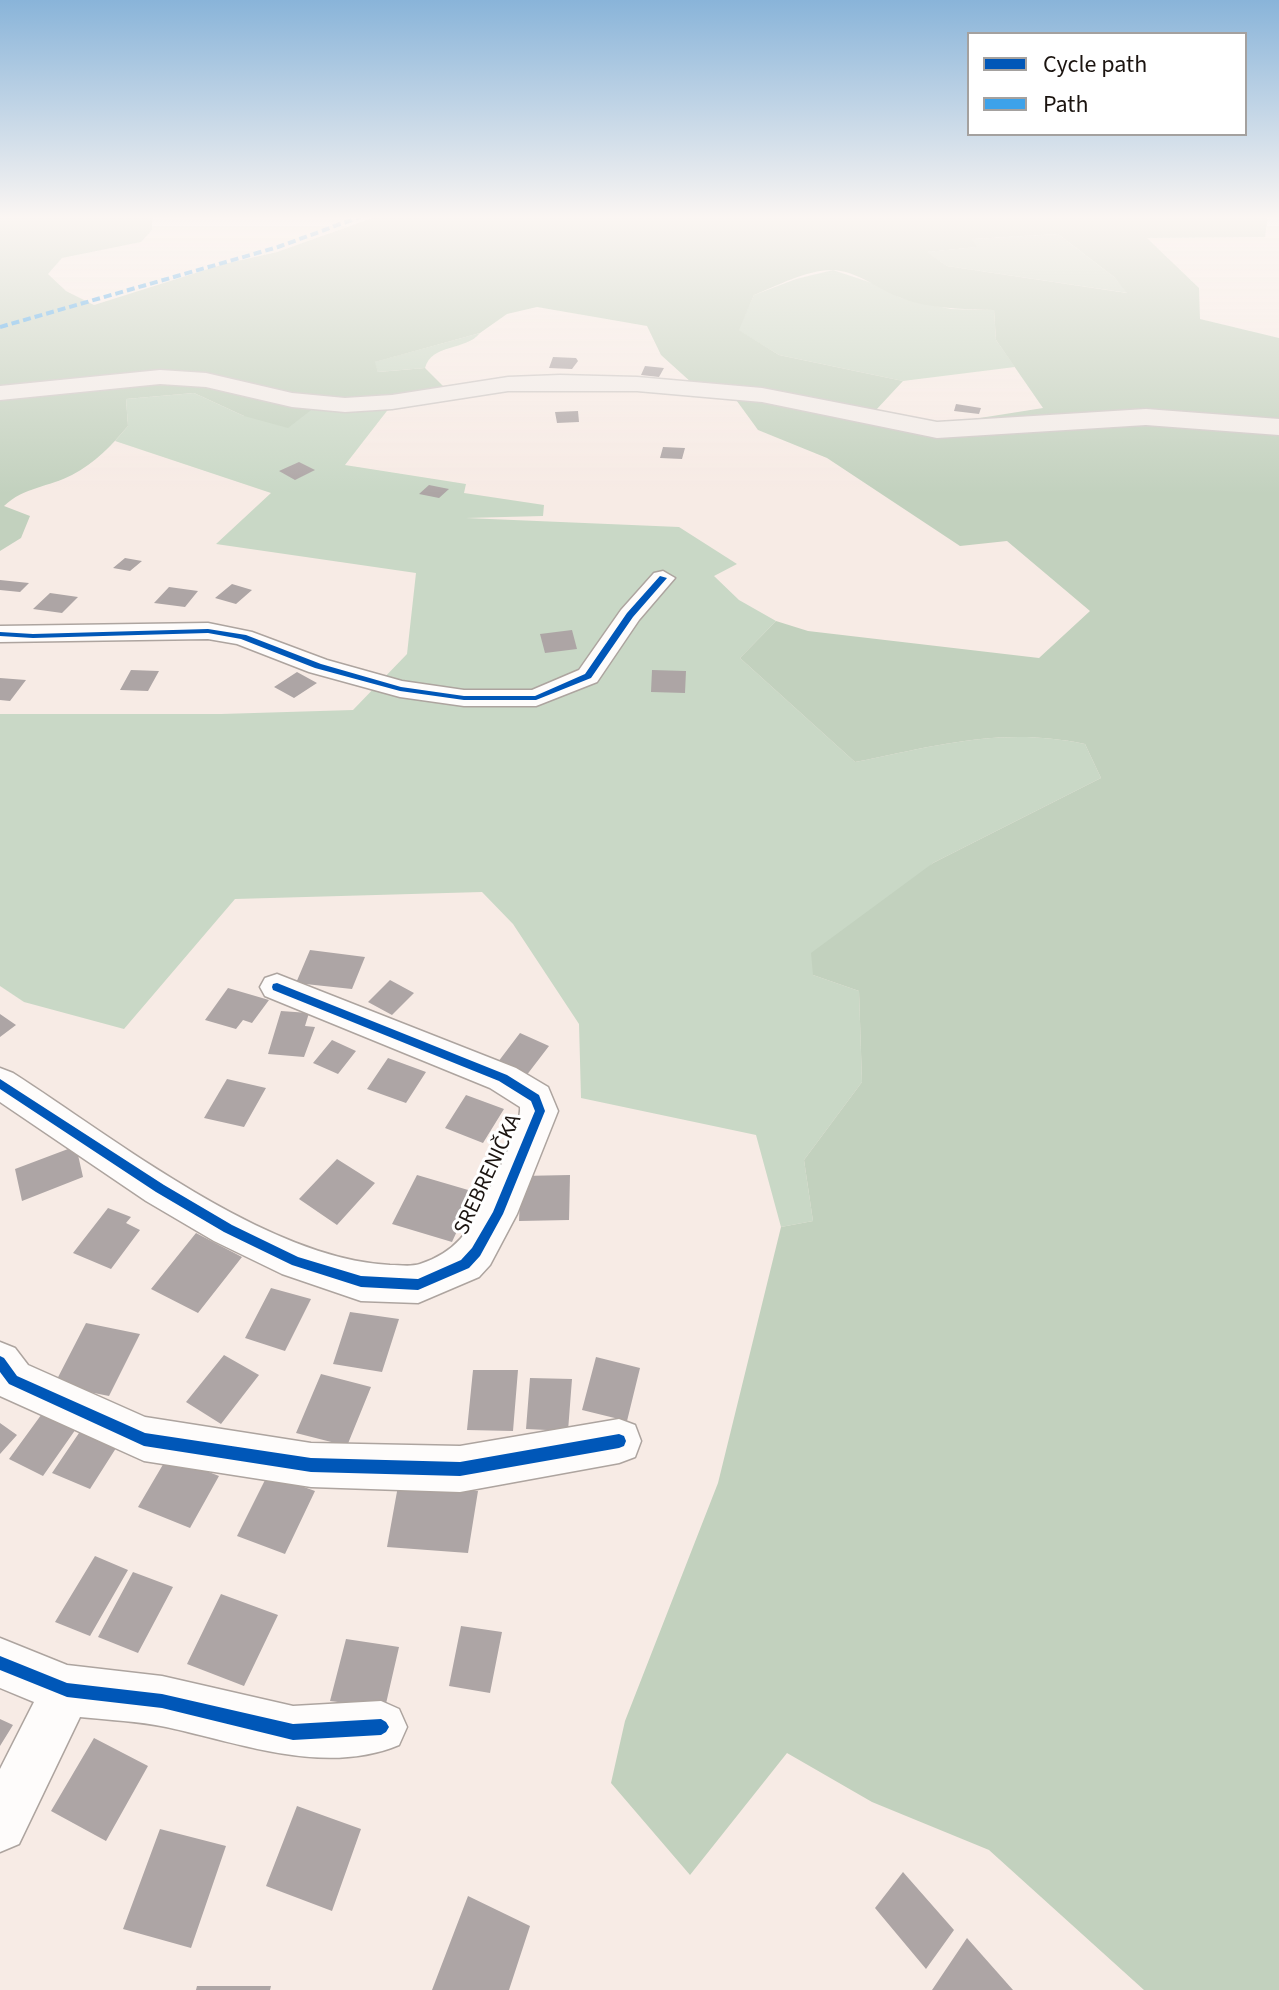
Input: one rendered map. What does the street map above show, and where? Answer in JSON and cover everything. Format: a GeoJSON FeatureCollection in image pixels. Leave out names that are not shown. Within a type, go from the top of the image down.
{"type":"FeatureCollection","features":[{"type":"Feature","properties":{"kind":"main road"},"geometry":{"type":"LineString","coordinates":[[0,393],[160,377],[206,380],[292,400],[345,405],[392,402],[508,384],[591,382],[762,395],[845,409],[937,430],[1146,417],[1279,427]]}},
{"type":"Feature","properties":{"kind":"street"},"geometry":{"type":"LineString","coordinates":[[0,634],[208,631],[243,637],[318,666],[400,689],[464,698],[536,698],[588,676],[630,615],[663,578]]}},
{"type":"Feature","properties":{"kind":"street","name":"SREBRENIČKA"},"geometry":{"type":"LineString","coordinates":[[0,1083],[189,1209],[311,1267],[376,1286],[426,1284],[467,1263],[484,1240],[540,1111],[535,1098],[503,1078],[277,987]]}},
{"type":"Feature","properties":{"kind":"street"},"geometry":{"type":"LineString","coordinates":[[0,1362],[13,1380],[144,1439],[311,1465],[460,1469],[619,1441]]}},
{"type":"Feature","properties":{"kind":"street"},"geometry":{"type":"LineString","coordinates":[[0,1663],[67,1690],[162,1701],[293,1732],[381,1727]]}},
{"type":"Feature","properties":{"kind":"street"},"geometry":{"type":"LineString","coordinates":[[0,1825],[67,1690]]}},
{"type":"Feature","properties":{"kind":"green space"},"geometry":{"type":"Polygon","coordinates":[[[0,308],[533,308],[507,314],[480,333],[375,362],[378,372],[425,368],[448,391],[315,407],[288,428],[244,416],[194,393],[126,399],[128,426],[102,454],[72,475],[28,491],[4,506],[30,516],[21,538],[0,551],[0,308]]]}},
{"type":"Feature","properties":{"kind":"green space"},"geometry":{"type":"Polygon","coordinates":[[[542,308],[748,308],[739,330],[779,355],[903,381],[876,410],[692,383],[661,355],[647,326],[542,308]]]}},
{"type":"Feature","properties":{"kind":"green space"},"geometry":{"type":"Polygon","coordinates":[[[748,308],[994,310],[996,340],[1015,367],[903,381],[779,355],[738,330],[748,308]]]}},
{"type":"Feature","properties":{"kind":"green space"},"geometry":{"type":"Polygon","coordinates":[[[947,308],[1200,308],[1200,319],[1279,338],[1279,1990],[1144,1990],[989,1850],[872,1802],[787,1753],[690,1875],[611,1783],[625,1721],[718,1483],[781,1227],[813,1221],[804,1160],[862,1082],[859,991],[813,975],[811,953],[933,863],[1101,778],[1085,744],[1026,737],[969,740],[855,762],[740,658],[776,621],[808,631],[1039,658],[1090,611],[1007,541],[960,546],[827,458],[758,430],[734,397],[942,424],[1043,408],[996,340],[994,310],[947,308]]]}},
{"type":"Feature","properties":{"kind":"green space"},"geometry":{"type":"Polygon","coordinates":[[[480,333],[466,343],[435,355],[425,368],[378,372],[374,362],[480,333]]]}},
{"type":"Feature","properties":{"kind":"green space"},"geometry":{"type":"Polygon","coordinates":[[[194,393],[244,416],[315,407],[390,407],[345,465],[466,484],[464,493],[544,505],[543,516],[466,518],[679,527],[737,564],[714,576],[739,600],[776,621],[740,658],[855,762],[969,740],[1026,737],[1085,744],[1101,778],[933,863],[813,975],[859,991],[862,1082],[804,1160],[813,1221],[781,1227],[756,1135],[581,1098],[579,1024],[513,924],[482,892],[235,899],[124,1029],[24,1002],[0,986],[0,714],[221,714],[353,710],[407,654],[416,573],[216,544],[271,493],[115,441],[128,426],[126,399],[194,393]]]}},
{"type":"Feature","properties":{"kind":"building"},"geometry":{"type":"Polygon","coordinates":[[[553,357],[576,358],[578,361],[572,369],[549,368],[553,357]]]}},
{"type":"Feature","properties":{"kind":"building"},"geometry":{"type":"Polygon","coordinates":[[[645,366],[664,368],[659,377],[641,375],[645,366]]]}},
{"type":"Feature","properties":{"kind":"building"},"geometry":{"type":"Polygon","coordinates":[[[956,404],[981,408],[979,414],[954,411],[956,404]]]}},
{"type":"Feature","properties":{"kind":"building"},"geometry":{"type":"Polygon","coordinates":[[[578,411],[579,422],[557,423],[555,412],[578,411]]]}},
{"type":"Feature","properties":{"kind":"building"},"geometry":{"type":"Polygon","coordinates":[[[663,447],[685,448],[682,459],[660,458],[663,447]]]}},
{"type":"Feature","properties":{"kind":"building"},"geometry":{"type":"Polygon","coordinates":[[[299,462],[315,470],[295,480],[279,471],[299,462]]]}},
{"type":"Feature","properties":{"kind":"building"},"geometry":{"type":"Polygon","coordinates":[[[429,485],[449,489],[439,498],[419,494],[429,485]]]}},
{"type":"Feature","properties":{"kind":"building"},"geometry":{"type":"Polygon","coordinates":[[[125,558],[142,561],[130,571],[113,568],[125,558]]]}},
{"type":"Feature","properties":{"kind":"building"},"geometry":{"type":"Polygon","coordinates":[[[0,580],[29,583],[20,592],[0,590],[0,580]]]}},
{"type":"Feature","properties":{"kind":"building"},"geometry":{"type":"Polygon","coordinates":[[[232,584],[252,590],[236,604],[215,598],[232,584]]]}},
{"type":"Feature","properties":{"kind":"building"},"geometry":{"type":"Polygon","coordinates":[[[169,587],[198,591],[185,607],[154,603],[169,587]]]}},
{"type":"Feature","properties":{"kind":"building"},"geometry":{"type":"Polygon","coordinates":[[[50,593],[78,597],[62,613],[33,609],[50,593]]]}},
{"type":"Feature","properties":{"kind":"building"},"geometry":{"type":"Polygon","coordinates":[[[572,630],[577,649],[545,653],[540,634],[572,630]]]}},
{"type":"Feature","properties":{"kind":"building"},"geometry":{"type":"Polygon","coordinates":[[[131,670],[159,671],[148,691],[120,690],[131,670]]]}},
{"type":"Feature","properties":{"kind":"building"},"geometry":{"type":"Polygon","coordinates":[[[652,670],[686,671],[685,693],[651,692],[652,670]]]}},
{"type":"Feature","properties":{"kind":"building"},"geometry":{"type":"Polygon","coordinates":[[[297,672],[317,683],[294,698],[274,687],[297,672]]]}},
{"type":"Feature","properties":{"kind":"building"},"geometry":{"type":"Polygon","coordinates":[[[0,678],[26,680],[10,701],[0,700],[0,678]]]}},
{"type":"Feature","properties":{"kind":"building"},"geometry":{"type":"Polygon","coordinates":[[[310,950],[365,957],[352,989],[296,983],[310,950]]]}},
{"type":"Feature","properties":{"kind":"building"},"geometry":{"type":"Polygon","coordinates":[[[390,980],[414,993],[392,1015],[368,1002],[390,980]]]}},
{"type":"Feature","properties":{"kind":"building"},"geometry":{"type":"Polygon","coordinates":[[[228,988],[269,1000],[252,1023],[243,1020],[236,1029],[205,1020],[228,988]]]}},
{"type":"Feature","properties":{"kind":"building"},"geometry":{"type":"Polygon","coordinates":[[[281,1011],[309,1013],[305,1026],[315,1027],[304,1057],[268,1054],[281,1011]]]}},
{"type":"Feature","properties":{"kind":"building"},"geometry":{"type":"Polygon","coordinates":[[[0,1014],[16,1025],[0,1037],[0,1014]]]}},
{"type":"Feature","properties":{"kind":"building"},"geometry":{"type":"Polygon","coordinates":[[[520,1033],[549,1046],[526,1076],[498,1062],[520,1033]]]}},
{"type":"Feature","properties":{"kind":"building"},"geometry":{"type":"Polygon","coordinates":[[[332,1040],[356,1051],[338,1074],[313,1063],[332,1040]]]}},
{"type":"Feature","properties":{"kind":"building"},"geometry":{"type":"Polygon","coordinates":[[[388,1058],[426,1072],[406,1103],[367,1089],[388,1058]]]}},
{"type":"Feature","properties":{"kind":"building"},"geometry":{"type":"Polygon","coordinates":[[[227,1079],[266,1088],[244,1127],[204,1118],[227,1079]]]}},
{"type":"Feature","properties":{"kind":"building"},"geometry":{"type":"Polygon","coordinates":[[[466,1095],[504,1109],[483,1143],[445,1128],[466,1095]]]}},
{"type":"Feature","properties":{"kind":"building"},"geometry":{"type":"Polygon","coordinates":[[[76,1146],[83,1177],[22,1201],[15,1169],[76,1146]]]}},
{"type":"Feature","properties":{"kind":"building"},"geometry":{"type":"Polygon","coordinates":[[[337,1159],[375,1183],[337,1225],[299,1199],[337,1159]]]}},
{"type":"Feature","properties":{"kind":"building"},"geometry":{"type":"Polygon","coordinates":[[[417,1175],[475,1192],[452,1242],[392,1224],[417,1175]]]}},
{"type":"Feature","properties":{"kind":"building"},"geometry":{"type":"Polygon","coordinates":[[[570,1175],[569,1220],[519,1221],[521,1176],[570,1175]]]}},
{"type":"Feature","properties":{"kind":"building"},"geometry":{"type":"Polygon","coordinates":[[[108,1208],[131,1217],[126,1223],[140,1230],[111,1269],[73,1253],[108,1208]]]}},
{"type":"Feature","properties":{"kind":"building"},"geometry":{"type":"Polygon","coordinates":[[[196,1233],[242,1257],[198,1313],[151,1289],[196,1233]]]}},
{"type":"Feature","properties":{"kind":"building"},"geometry":{"type":"Polygon","coordinates":[[[271,1288],[311,1299],[285,1351],[245,1338],[271,1288]]]}},
{"type":"Feature","properties":{"kind":"building"},"geometry":{"type":"Polygon","coordinates":[[[350,1312],[399,1319],[382,1372],[333,1364],[350,1312]]]}},
{"type":"Feature","properties":{"kind":"building"},"geometry":{"type":"Polygon","coordinates":[[[86,1323],[140,1334],[109,1396],[54,1385],[86,1323]]]}},
{"type":"Feature","properties":{"kind":"building"},"geometry":{"type":"Polygon","coordinates":[[[224,1355],[259,1375],[221,1424],[186,1402],[224,1355]]]}},
{"type":"Feature","properties":{"kind":"building"},"geometry":{"type":"Polygon","coordinates":[[[596,1357],[640,1368],[627,1421],[582,1410],[596,1357]]]}},
{"type":"Feature","properties":{"kind":"building"},"geometry":{"type":"Polygon","coordinates":[[[473,1370],[518,1370],[513,1431],[467,1430],[473,1370]]]}},
{"type":"Feature","properties":{"kind":"building"},"geometry":{"type":"Polygon","coordinates":[[[321,1374],[371,1387],[347,1446],[296,1433],[321,1374]]]}},
{"type":"Feature","properties":{"kind":"building"},"geometry":{"type":"Polygon","coordinates":[[[530,1378],[572,1379],[568,1431],[526,1429],[530,1378]]]}},
{"type":"Feature","properties":{"kind":"building"},"geometry":{"type":"Polygon","coordinates":[[[44,1411],[78,1426],[43,1476],[9,1459],[44,1411]]]}},
{"type":"Feature","properties":{"kind":"building"},"geometry":{"type":"Polygon","coordinates":[[[0,1423],[17,1435],[0,1454],[0,1423]]]}},
{"type":"Feature","properties":{"kind":"building"},"geometry":{"type":"Polygon","coordinates":[[[81,1430],[118,1445],[90,1489],[52,1473],[81,1430]]]}},
{"type":"Feature","properties":{"kind":"building"},"geometry":{"type":"Polygon","coordinates":[[[168,1456],[219,1476],[190,1528],[138,1507],[168,1456]]]}},
{"type":"Feature","properties":{"kind":"building"},"geometry":{"type":"Polygon","coordinates":[[[268,1474],[315,1491],[285,1554],[237,1536],[268,1474]]]}},
{"type":"Feature","properties":{"kind":"building"},"geometry":{"type":"Polygon","coordinates":[[[398,1486],[478,1491],[468,1553],[387,1547],[398,1486]]]}},
{"type":"Feature","properties":{"kind":"building"},"geometry":{"type":"Polygon","coordinates":[[[95,1556],[128,1570],[90,1636],[55,1622],[95,1556]]]}},
{"type":"Feature","properties":{"kind":"building"},"geometry":{"type":"Polygon","coordinates":[[[133,1572],[173,1587],[138,1653],[98,1637],[133,1572]]]}},
{"type":"Feature","properties":{"kind":"building"},"geometry":{"type":"Polygon","coordinates":[[[221,1594],[278,1615],[244,1686],[187,1664],[221,1594]]]}},
{"type":"Feature","properties":{"kind":"building"},"geometry":{"type":"Polygon","coordinates":[[[461,1626],[502,1632],[490,1693],[449,1686],[461,1626]]]}},
{"type":"Feature","properties":{"kind":"building"},"geometry":{"type":"Polygon","coordinates":[[[346,1639],[399,1647],[385,1708],[330,1701],[346,1639]]]}},
{"type":"Feature","properties":{"kind":"building"},"geometry":{"type":"Polygon","coordinates":[[[0,1719],[13,1725],[0,1746],[0,1719]]]}},
{"type":"Feature","properties":{"kind":"building"},"geometry":{"type":"Polygon","coordinates":[[[94,1738],[148,1766],[106,1841],[51,1811],[94,1738]]]}},
{"type":"Feature","properties":{"kind":"building"},"geometry":{"type":"Polygon","coordinates":[[[297,1806],[361,1829],[332,1911],[266,1886],[297,1806]]]}},
{"type":"Feature","properties":{"kind":"building"},"geometry":{"type":"Polygon","coordinates":[[[160,1829],[226,1846],[191,1948],[123,1929],[160,1829]]]}},
{"type":"Feature","properties":{"kind":"building"},"geometry":{"type":"Polygon","coordinates":[[[903,1872],[954,1930],[926,1969],[875,1908],[903,1872]]]}},
{"type":"Feature","properties":{"kind":"building"},"geometry":{"type":"Polygon","coordinates":[[[468,1896],[530,1926],[509,1990],[432,1990],[468,1896]]]}},
{"type":"Feature","properties":{"kind":"building"},"geometry":{"type":"Polygon","coordinates":[[[967,1938],[1013,1990],[932,1990],[967,1938]]]}},
{"type":"Feature","properties":{"kind":"building"},"geometry":{"type":"Polygon","coordinates":[[[197,1986],[271,1986],[270,1990],[196,1990],[197,1986]]]}},
{"type":"Feature","properties":{"kind":"marked path"},"geometry":{"type":"LineString","coordinates":[[0,327],[66,308]]}},
{"type":"Feature","properties":{"kind":"cycle path"},"geometry":{"type":"LineString","coordinates":[[0,634],[33,636],[208,631],[243,637],[318,666],[400,689],[464,698],[536,698],[588,676],[630,615],[663,578]]}},
{"type":"Feature","properties":{"kind":"cycle path"},"geometry":{"type":"LineString","coordinates":[[0,1083],[160,1189],[228,1229],[296,1261],[361,1282],[418,1285],[465,1264],[487,1235],[507,1192],[540,1111],[535,1098],[503,1078],[277,987]]}},
{"type":"Feature","properties":{"kind":"cycle path"},"geometry":{"type":"LineString","coordinates":[[0,1362],[13,1380],[144,1439],[311,1465],[460,1469],[619,1441]]}},
{"type":"Feature","properties":{"kind":"cycle path"},"geometry":{"type":"LineString","coordinates":[[0,1663],[67,1690],[162,1701],[293,1732],[381,1727]]}}]}
